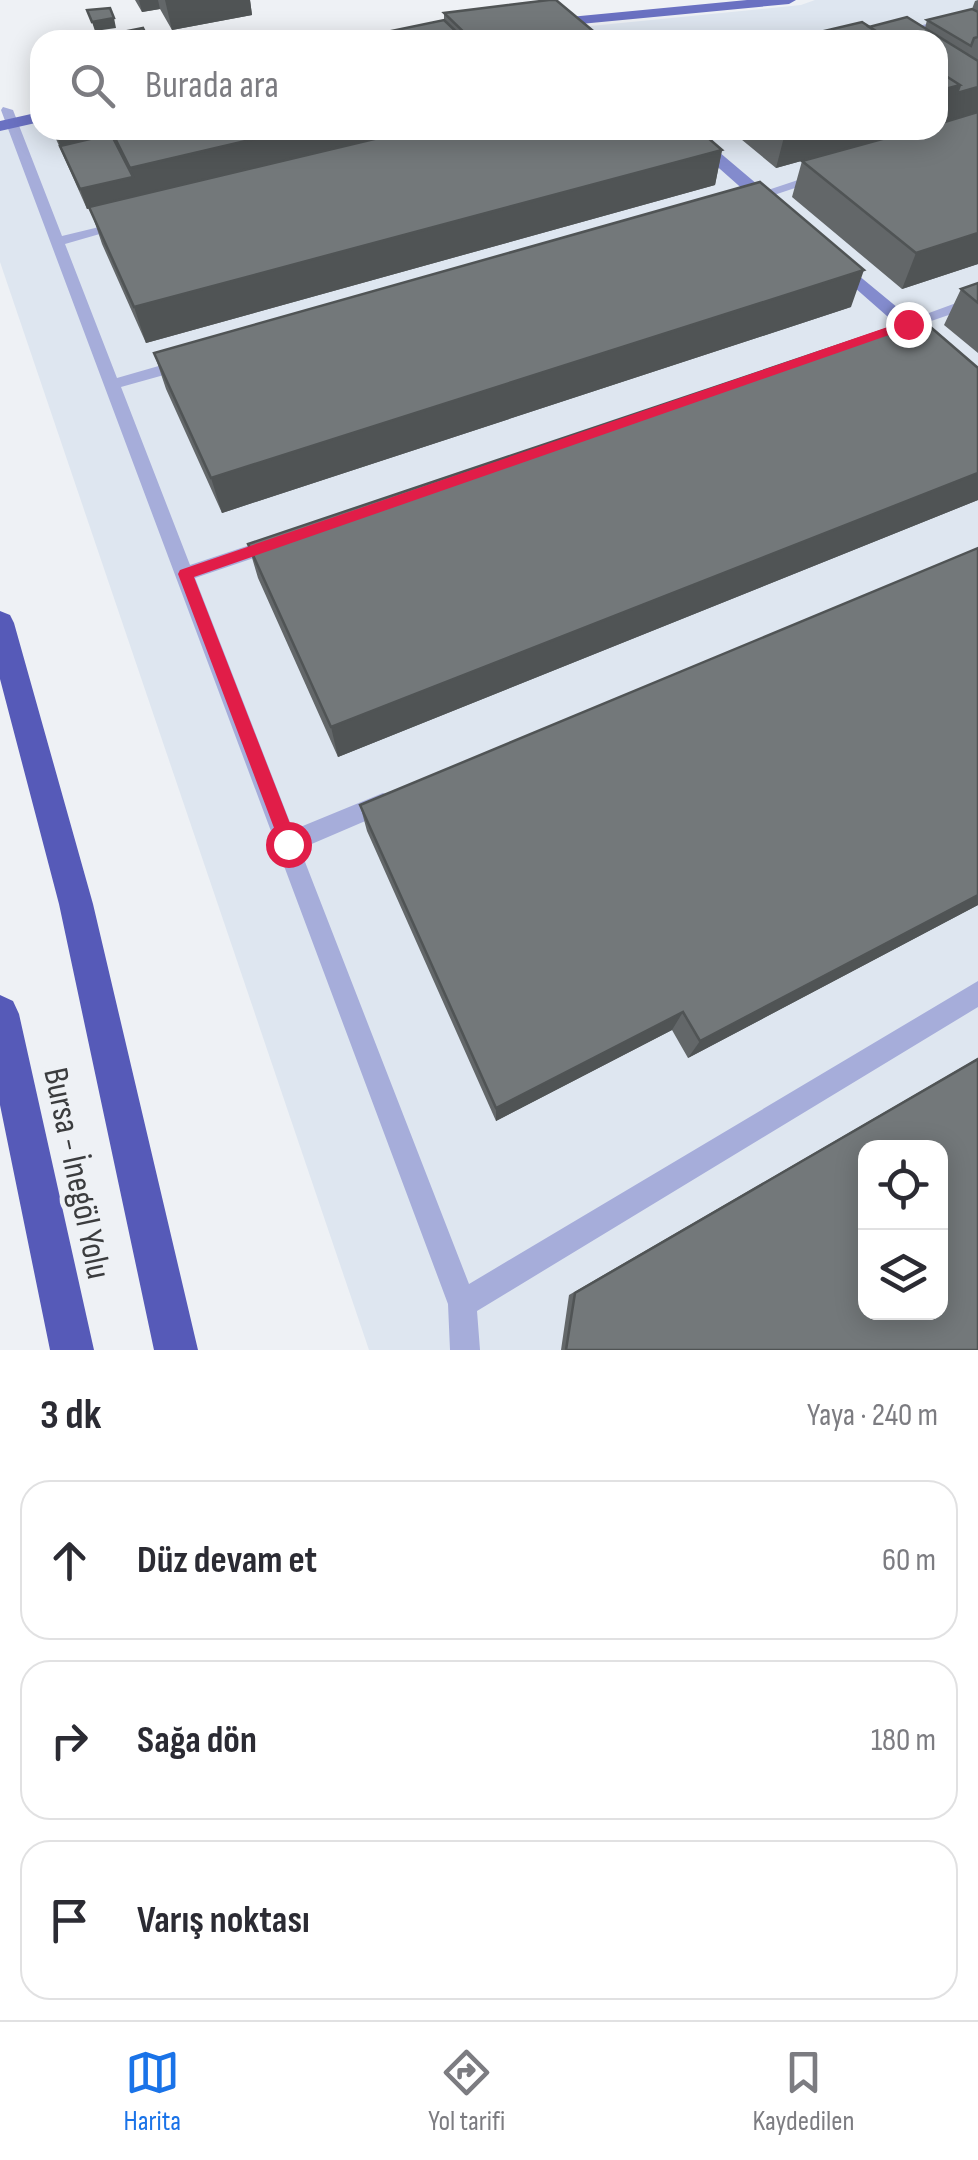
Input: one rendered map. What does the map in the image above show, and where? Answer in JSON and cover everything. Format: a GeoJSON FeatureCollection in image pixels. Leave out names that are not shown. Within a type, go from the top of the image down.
{"type":"FeatureCollection","features":[{"type":"Feature","properties":{"kind":"highway"},"geometry":{"type":"LineString","coordinates":[[0,623],[76,904],[176,1350]]}},
{"type":"Feature","properties":{"kind":"highway","name":"Bursa - İnegöl Yolu"},"geometry":{"type":"LineString","coordinates":[[0,1014],[72,1350]]}},
{"type":"Feature","properties":{"kind":"main road"},"geometry":{"type":"LineString","coordinates":[[692,0],[532,20],[567,21],[789,0]]}},
{"type":"Feature","properties":{"kind":"main road"},"geometry":{"type":"LineString","coordinates":[[5,118],[30,107]]}},
{"type":"Feature","properties":{"kind":"main road"},"geometry":{"type":"LineString","coordinates":[[5,118],[30,117]]}},
{"type":"Feature","properties":{"kind":"street"},"geometry":{"type":"LineString","coordinates":[[567,21],[576,30]]}},
{"type":"Feature","properties":{"kind":"street"},"geometry":{"type":"LineString","coordinates":[[696,140],[789,221]]}},
{"type":"Feature","properties":{"kind":"street"},"geometry":{"type":"LineString","coordinates":[[819,247],[978,385]]}},
{"type":"Feature","properties":{"kind":"lane"},"geometry":{"type":"LineString","coordinates":[[911,30],[978,14]]}},
{"type":"Feature","properties":{"kind":"lane"},"geometry":{"type":"LineString","coordinates":[[5,118],[58,241],[462,1304],[466,1350]]}},
{"type":"Feature","properties":{"kind":"lane"},"geometry":{"type":"LineString","coordinates":[[741,201],[832,174]]}},
{"type":"Feature","properties":{"kind":"lane"},"geometry":{"type":"LineString","coordinates":[[58,241],[135,222]]}},
{"type":"Feature","properties":{"kind":"lane"},"geometry":{"type":"LineString","coordinates":[[871,337],[978,300]]}},
{"type":"Feature","properties":{"kind":"lane"},"geometry":{"type":"LineString","coordinates":[[113,384],[208,356]]}},
{"type":"Feature","properties":{"kind":"lane"},"geometry":{"type":"LineString","coordinates":[[186,574],[297,536]]}},
{"type":"Feature","properties":{"kind":"lane"},"geometry":{"type":"LineString","coordinates":[[288,844],[397,797]]}},
{"type":"Feature","properties":{"kind":"lane"},"geometry":{"type":"LineString","coordinates":[[462,1304],[978,993]]}},
{"type":"Feature","properties":{"kind":"shaded area"},"geometry":{"type":"Polygon","coordinates":[[[815,0],[978,0],[978,1350],[369,1350],[0,262],[0,128],[30,122],[30,140],[948,140],[948,30],[551,30],[801,5],[815,0]]]}},
{"type":"Feature","properties":{"kind":"building"},"geometry":{"type":"Polygon","coordinates":[[[556,0],[592,30],[462,30],[444,13],[556,0]]]}},
{"type":"Feature","properties":{"kind":"building"},"geometry":{"type":"Polygon","coordinates":[[[110,8],[114,18],[92,22],[87,10],[110,8]]]}},
{"type":"Feature","properties":{"kind":"building"},"geometry":{"type":"Polygon","coordinates":[[[972,9],[978,12],[978,37],[971,46],[927,20],[972,9]]]}},
{"type":"Feature","properties":{"kind":"building"},"geometry":{"type":"Polygon","coordinates":[[[907,17],[928,30],[874,30],[869,27],[907,17]]]}},
{"type":"Feature","properties":{"kind":"building"},"geometry":{"type":"Polygon","coordinates":[[[444,20],[454,30],[396,30],[444,20]]]}},
{"type":"Feature","properties":{"kind":"building"},"geometry":{"type":"Polygon","coordinates":[[[862,22],[874,30],[828,30],[862,22]]]}},
{"type":"Feature","properties":{"kind":"building"},"geometry":{"type":"Polygon","coordinates":[[[948,42],[978,61],[978,87],[957,93],[960,85],[948,77],[948,42]]]}},
{"type":"Feature","properties":{"kind":"building"},"geometry":{"type":"Polygon","coordinates":[[[948,77],[960,85],[948,88],[948,77]]]}},
{"type":"Feature","properties":{"kind":"building"},"geometry":{"type":"Polygon","coordinates":[[[978,112],[978,233],[916,253],[802,161],[879,140],[948,140],[948,121],[978,112]]]}},
{"type":"Feature","properties":{"kind":"building"},"geometry":{"type":"Polygon","coordinates":[[[86,140],[114,140],[133,177],[80,189],[60,146],[86,140]]]}},
{"type":"Feature","properties":{"kind":"building"},"geometry":{"type":"Polygon","coordinates":[[[116,140],[250,140],[130,168],[116,140]]]}},
{"type":"Feature","properties":{"kind":"building"},"geometry":{"type":"Polygon","coordinates":[[[370,140],[710,140],[722,150],[134,307],[89,207],[370,140]]]}},
{"type":"Feature","properties":{"kind":"building"},"geometry":{"type":"Polygon","coordinates":[[[760,182],[864,270],[211,478],[154,353],[760,182]]]}},
{"type":"Feature","properties":{"kind":"building"},"geometry":{"type":"Polygon","coordinates":[[[978,283],[978,303],[961,289],[978,283]]]}},
{"type":"Feature","properties":{"kind":"building"},"geometry":{"type":"Polygon","coordinates":[[[920,318],[978,368],[978,473],[331,727],[248,544],[920,318]]]}},
{"type":"Feature","properties":{"kind":"building"},"geometry":{"type":"Polygon","coordinates":[[[978,548],[978,895],[700,1041],[683,1012],[496,1108],[360,805],[978,548]]]}},
{"type":"Feature","properties":{"kind":"building"},"geometry":{"type":"Polygon","coordinates":[[[978,1059],[978,1350],[566,1350],[575,1293],[978,1059]]]}},
{"type":"Feature","properties":{"kind":"route"},"geometry":{"type":"LineString","coordinates":[[288,844],[186,574],[908,324]]}}]}
